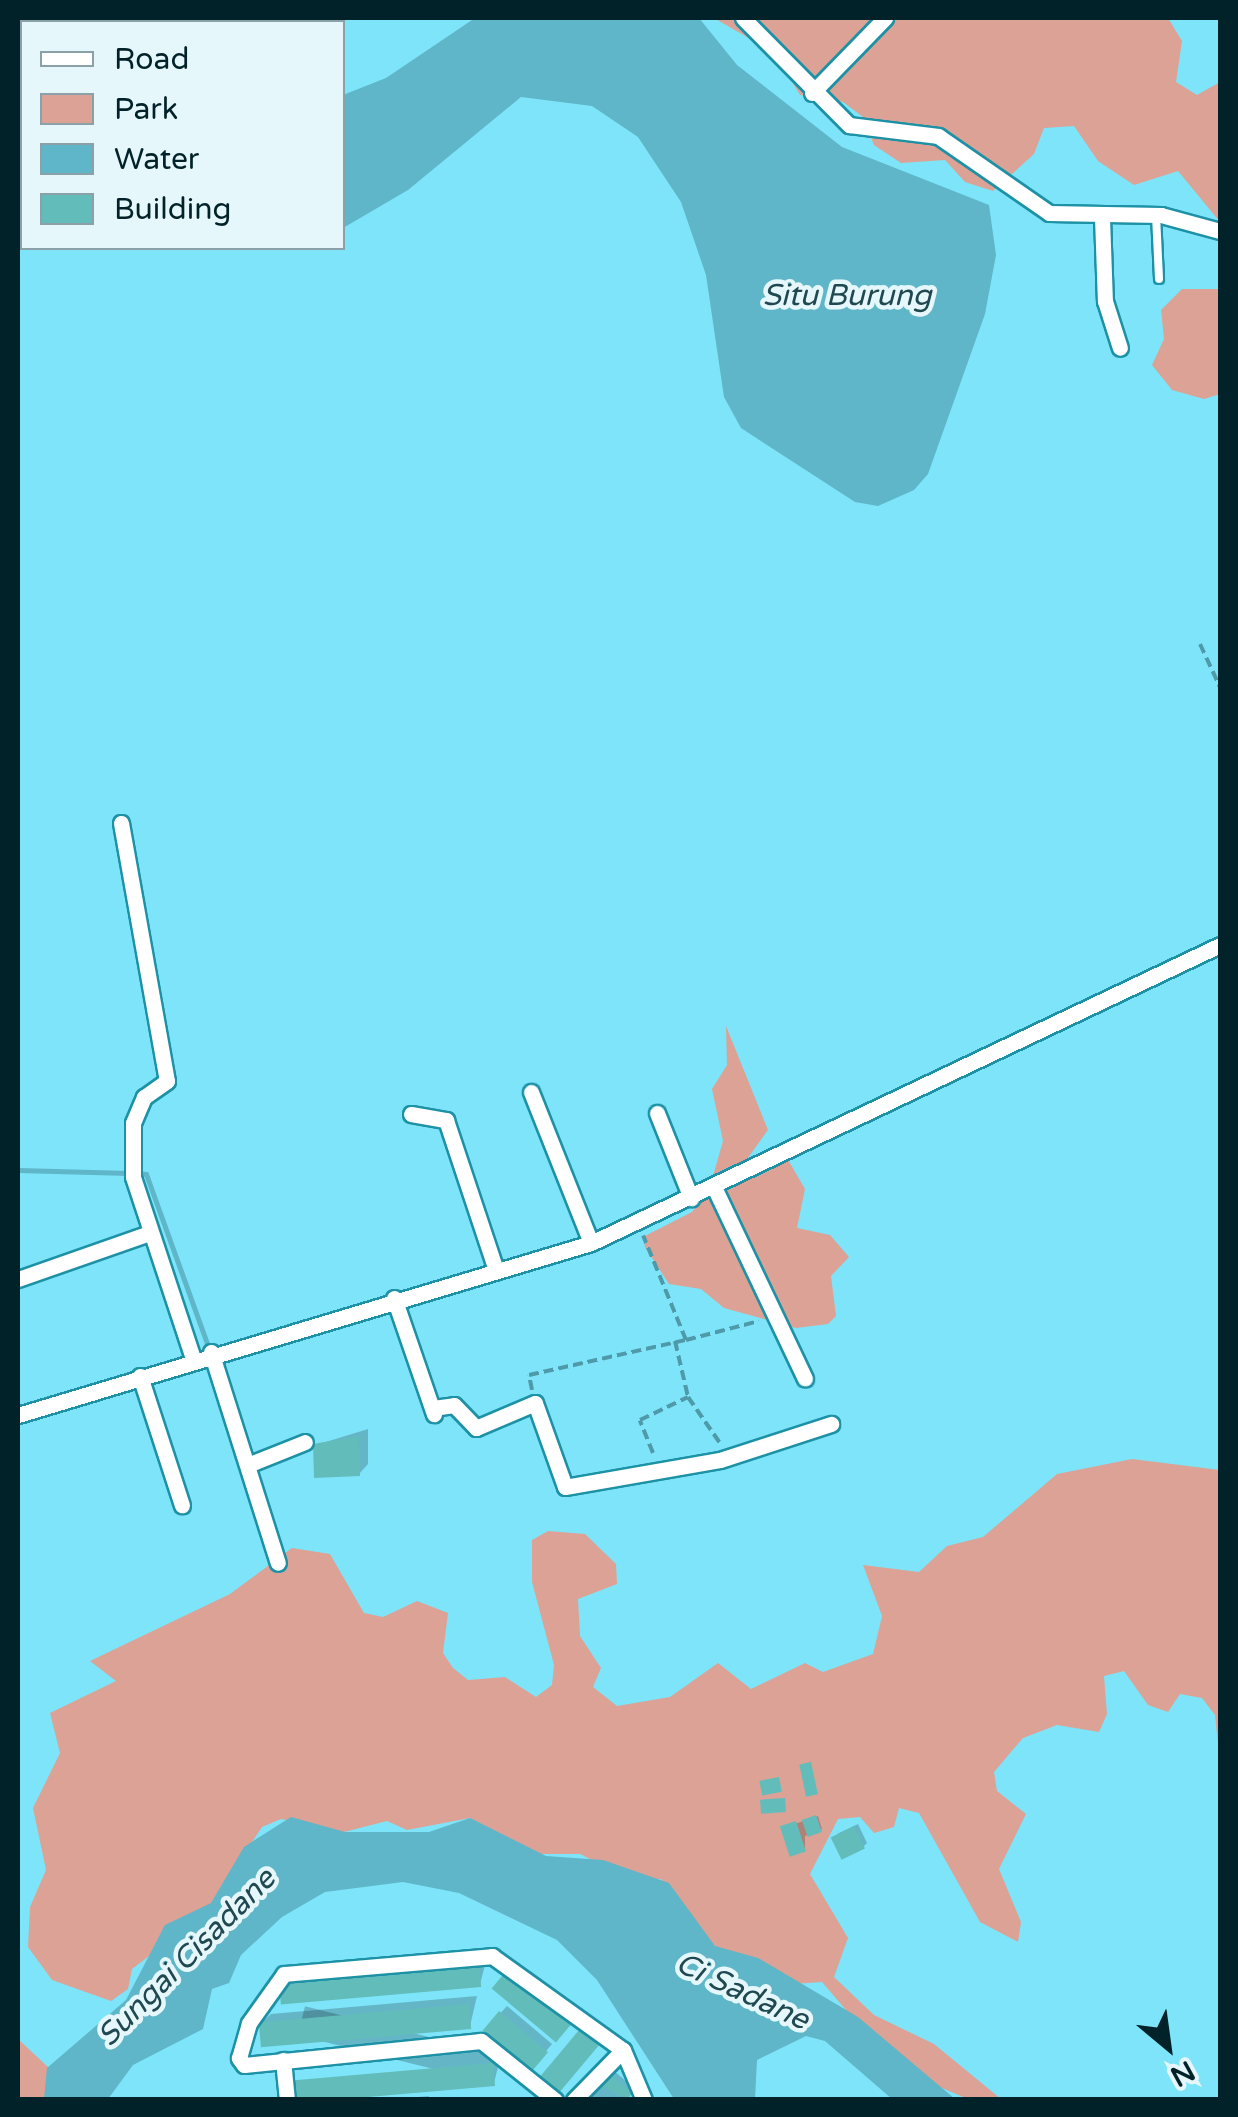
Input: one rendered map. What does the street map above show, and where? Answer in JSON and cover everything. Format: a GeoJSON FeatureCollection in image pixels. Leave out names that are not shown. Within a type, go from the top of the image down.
{"type":"FeatureCollection","features":[{"type":"Feature","properties":{"kind":"street"},"geometry":{"type":"LineString","coordinates":[[743,18],[812,93],[859,128],[952,142],[1049,213],[1156,215],[1220,231]]}},
{"type":"Feature","properties":{"kind":"street"},"geometry":{"type":"LineString","coordinates":[[812,93],[885,18]]}},
{"type":"Feature","properties":{"kind":"street"},"geometry":{"type":"LineString","coordinates":[[1102,216],[1105,301],[1120,348]]}},
{"type":"Feature","properties":{"kind":"street"},"geometry":{"type":"LineString","coordinates":[[121,823],[166,1082],[144,1097],[133,1123],[133,1176],[193,1358]]}},
{"type":"Feature","properties":{"kind":"street"},"geometry":{"type":"LineString","coordinates":[[18,1414],[211,1352],[590,1243],[714,1188],[1220,945]]}},
{"type":"Feature","properties":{"kind":"street"},"geometry":{"type":"LineString","coordinates":[[531,1092],[590,1243]]}},
{"type":"Feature","properties":{"kind":"street"},"geometry":{"type":"LineString","coordinates":[[411,1114],[446,1120],[496,1270]]}},
{"type":"Feature","properties":{"kind":"street"},"geometry":{"type":"LineString","coordinates":[[657,1114],[691,1198]]}},
{"type":"Feature","properties":{"kind":"street"},"geometry":{"type":"LineString","coordinates":[[714,1188],[805,1380]]}},
{"type":"Feature","properties":{"kind":"street"},"geometry":{"type":"LineString","coordinates":[[18,1279],[150,1233]]}},
{"type":"Feature","properties":{"kind":"street"},"geometry":{"type":"LineString","coordinates":[[394,1298],[434,1413],[454,1405],[476,1428],[535,1403],[565,1487],[725,1457],[832,1424]]}},
{"type":"Feature","properties":{"kind":"street"},"geometry":{"type":"LineString","coordinates":[[211,1352],[250,1464],[278,1563]]}},
{"type":"Feature","properties":{"kind":"street"},"geometry":{"type":"LineString","coordinates":[[140,1376],[182,1505]]}},
{"type":"Feature","properties":{"kind":"street"},"geometry":{"type":"LineString","coordinates":[[250,1464],[305,1442]]}},
{"type":"Feature","properties":{"kind":"street"},"geometry":{"type":"LineString","coordinates":[[555,2100],[481,2041],[283,2060],[239,2058],[249,2024],[284,1974],[492,1956],[624,2050],[644,2100]]}},
{"type":"Feature","properties":{"kind":"street"},"geometry":{"type":"LineString","coordinates":[[574,2100],[624,2050]]}},
{"type":"Feature","properties":{"kind":"street"},"geometry":{"type":"LineString","coordinates":[[283,2060],[287,2100]]}},
{"type":"Feature","properties":{"kind":"lane"},"geometry":{"type":"LineString","coordinates":[[1156,215],[1159,279]]}},
{"type":"Feature","properties":{"kind":"path"},"geometry":{"type":"LineString","coordinates":[[1200,644],[1220,687]]}},
{"type":"Feature","properties":{"kind":"path"},"geometry":{"type":"LineString","coordinates":[[637,1222],[686,1340]]}},
{"type":"Feature","properties":{"kind":"path"},"geometry":{"type":"LineString","coordinates":[[535,1403],[529,1375],[606,1365],[675,1341],[772,1316]]}},
{"type":"Feature","properties":{"kind":"path"},"geometry":{"type":"LineString","coordinates":[[675,1341],[688,1397],[725,1457]]}},
{"type":"Feature","properties":{"kind":"path"},"geometry":{"type":"LineString","coordinates":[[660,1472],[640,1420],[688,1397]]}},
{"type":"Feature","properties":{"kind":"green space"},"geometry":{"type":"Polygon","coordinates":[[[714,18],[1168,18],[1182,41],[1176,82],[1197,95],[1220,82],[1220,222],[1178,171],[1134,185],[1098,161],[1074,126],[1044,128],[1034,154],[993,191],[965,182],[945,160],[901,163],[874,145],[863,117],[843,102],[800,95],[776,54],[714,18]]]}},
{"type":"Feature","properties":{"kind":"green space"},"geometry":{"type":"Polygon","coordinates":[[[1182,289],[1220,289],[1220,394],[1204,399],[1172,390],[1152,365],[1164,339],[1161,310],[1182,289]]]}},
{"type":"Feature","properties":{"kind":"green space"},"geometry":{"type":"Polygon","coordinates":[[[726,1026],[768,1130],[737,1173],[787,1158],[805,1189],[797,1228],[830,1235],[849,1257],[831,1276],[836,1316],[828,1324],[796,1328],[724,1308],[701,1289],[669,1284],[645,1247],[643,1237],[692,1212],[709,1190],[723,1141],[712,1089],[727,1065],[726,1026]]]}},
{"type":"Feature","properties":{"kind":"green space"},"geometry":{"type":"Polygon","coordinates":[[[1132,1459],[1220,1470],[1220,1763],[1215,1715],[1202,1698],[1180,1694],[1168,1712],[1148,1705],[1124,1671],[1104,1676],[1107,1714],[1099,1732],[1057,1725],[1023,1738],[994,1772],[997,1791],[1026,1814],[999,1869],[1021,1922],[1018,1942],[980,1922],[919,1813],[899,1808],[894,1827],[874,1833],[860,1817],[838,1819],[810,1874],[848,1938],[834,1977],[874,2015],[934,2044],[1001,2099],[968,2099],[911,2075],[904,2057],[875,2044],[822,1982],[793,1984],[715,1946],[661,1879],[638,1883],[580,1854],[536,1854],[470,1818],[407,1830],[387,1821],[344,1832],[281,1819],[262,1827],[205,1913],[132,1969],[128,1989],[111,2001],[52,1980],[28,1947],[30,1907],[46,1870],[33,1808],[60,1753],[50,1713],[116,1681],[90,1661],[230,1594],[292,1548],[330,1554],[364,1613],[383,1617],[417,1601],[448,1613],[443,1653],[453,1668],[468,1680],[505,1677],[536,1697],[552,1685],[554,1665],[532,1582],[532,1540],[548,1531],[585,1534],[616,1564],[617,1584],[578,1599],[580,1636],[601,1668],[593,1687],[617,1706],[670,1697],[718,1663],[751,1689],[805,1663],[823,1672],[873,1654],[882,1616],[863,1565],[919,1572],[947,1546],[983,1537],[1057,1474],[1132,1459]]]}},
{"type":"Feature","properties":{"kind":"green space"},"geometry":{"type":"Polygon","coordinates":[[[18,2039],[49,2068],[47,2099],[18,2099],[18,2039]]]}},
{"type":"Feature","properties":{"kind":"water","name":"Situ Burung"},"geometry":{"type":"Polygon","coordinates":[[[475,18],[699,18],[737,65],[842,147],[989,205],[996,255],[985,314],[928,474],[914,490],[878,506],[855,502],[741,428],[724,397],[706,275],[681,202],[638,137],[592,106],[521,97],[408,190],[345,227],[345,94],[386,78],[475,18]]]}},
{"type":"Feature","properties":{"kind":"water"},"geometry":{"type":"Polygon","coordinates":[[[291,1817],[345,1832],[429,1832],[470,1818],[546,1856],[603,1860],[669,1883],[715,1946],[758,1958],[858,2017],[955,2099],[892,2099],[825,2041],[806,2036],[757,2060],[755,2099],[674,2099],[597,1980],[557,1940],[459,1893],[403,1882],[325,1892],[282,1917],[241,1955],[229,1983],[212,1989],[203,2029],[133,2065],[108,2099],[44,2099],[47,2068],[126,2000],[165,1925],[211,1903],[244,1847],[291,1817]]]}},
{"type":"Feature","properties":{"kind":"building"},"geometry":{"type":"Polygon","coordinates":[[[359,1436],[360,1476],[314,1478],[313,1444],[359,1436]]]}},
{"type":"Feature","properties":{"kind":"building"},"geometry":{"type":"Polygon","coordinates":[[[811,1762],[818,1794],[806,1797],[799,1764],[811,1762]]]}},
{"type":"Feature","properties":{"kind":"building"},"geometry":{"type":"Polygon","coordinates":[[[779,1777],[782,1792],[762,1796],[759,1781],[779,1777]]]}},
{"type":"Feature","properties":{"kind":"building"},"geometry":{"type":"Polygon","coordinates":[[[785,1798],[786,1812],[761,1814],[760,1800],[785,1798]]]}},
{"type":"Feature","properties":{"kind":"building"},"geometry":{"type":"Polygon","coordinates":[[[816,1815],[822,1832],[808,1837],[802,1820],[816,1815]]]}},
{"type":"Feature","properties":{"kind":"building"},"geometry":{"type":"Polygon","coordinates":[[[796,1821],[806,1851],[790,1857],[780,1826],[796,1821]]]}},
{"type":"Feature","properties":{"kind":"building"},"geometry":{"type":"Polygon","coordinates":[[[854,1826],[865,1848],[842,1860],[831,1837],[854,1826]]]}},
{"type":"Feature","properties":{"kind":"building"},"geometry":{"type":"Polygon","coordinates":[[[479,1962],[481,1987],[281,2004],[279,1980],[479,1962]]]}},
{"type":"Feature","properties":{"kind":"building"},"geometry":{"type":"Polygon","coordinates":[[[507,1970],[571,2024],[556,2042],[492,1988],[507,1970]]]}},
{"type":"Feature","properties":{"kind":"building"},"geometry":{"type":"Polygon","coordinates":[[[469,2004],[471,2029],[261,2047],[259,2022],[469,2004]]]}},
{"type":"Feature","properties":{"kind":"building"},"geometry":{"type":"Polygon","coordinates":[[[499,2011],[548,2052],[531,2072],[482,2031],[499,2011]]]}},
{"type":"Feature","properties":{"kind":"building"},"geometry":{"type":"Polygon","coordinates":[[[585,2023],[604,2039],[556,2097],[537,2080],[585,2023]]]}},
{"type":"Feature","properties":{"kind":"building"},"geometry":{"type":"Polygon","coordinates":[[[493,2063],[495,2086],[290,2100],[289,2081],[493,2063]]]}},
{"type":"Feature","properties":{"kind":"building"},"geometry":{"type":"Polygon","coordinates":[[[607,2072],[632,2093],[627,2100],[597,2083],[607,2072]]]}},
{"type":"Feature","properties":{"kind":"waterway"},"geometry":{"type":"LineString","coordinates":[[18,1170],[129,1173]]}},
{"type":"Feature","properties":{"kind":"waterway"},"geometry":{"type":"LineString","coordinates":[[136,1173],[146,1174],[209,1349]]}},
{"type":"Feature","properties":{"kind":"water label","name":"Sungai Cisadane"},"geometry":{"type":"Point","coordinates":[187,1958]}},
{"type":"Feature","properties":{"kind":"water label","name":"Ci Sadane"},"geometry":{"type":"Point","coordinates":[742,1992]}}]}
